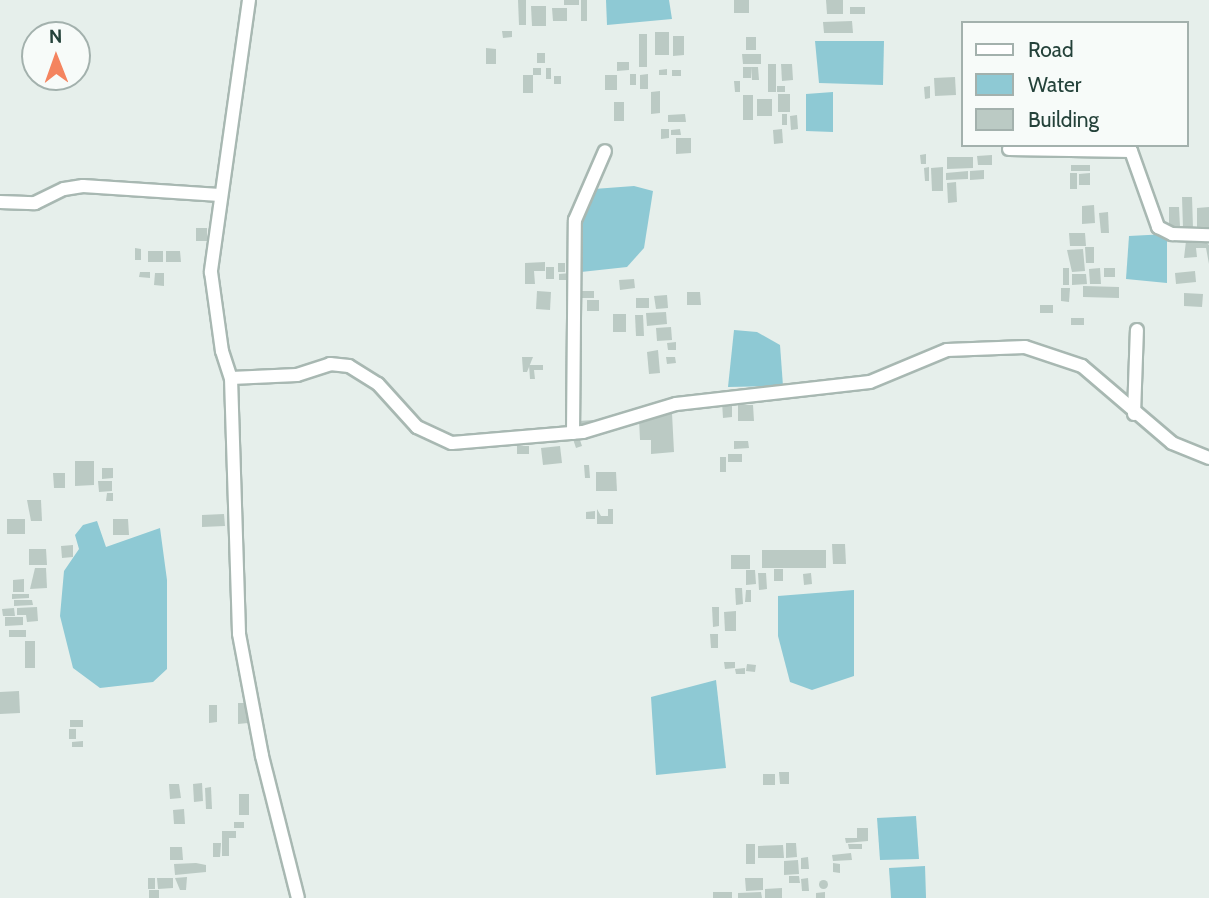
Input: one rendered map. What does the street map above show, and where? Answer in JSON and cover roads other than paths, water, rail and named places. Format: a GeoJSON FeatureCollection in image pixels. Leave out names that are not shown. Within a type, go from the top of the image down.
{"type":"FeatureCollection","features":[{"type":"Feature","properties":{"kind":"street"},"geometry":{"type":"LineString","coordinates":[[249,0],[237,106],[220,195],[211,272],[222,351],[231,378],[239,635],[262,756],[298,898]]}},
{"type":"Feature","properties":{"kind":"street"},"geometry":{"type":"LineString","coordinates":[[1009,149],[1131,151],[1158,227],[1172,234],[1209,235]]}},
{"type":"Feature","properties":{"kind":"street"},"geometry":{"type":"LineString","coordinates":[[573,433],[575,220],[605,151]]}},
{"type":"Feature","properties":{"kind":"street"},"geometry":{"type":"LineString","coordinates":[[0,202],[35,203],[64,189],[83,186],[220,195]]}},
{"type":"Feature","properties":{"kind":"street"},"geometry":{"type":"LineString","coordinates":[[1135,414],[1137,330]]}},
{"type":"Feature","properties":{"kind":"street"},"geometry":{"type":"LineString","coordinates":[[231,378],[297,375],[340,363],[378,384],[417,427],[452,443],[573,433],[676,404],[870,382],[926,357],[969,347],[1025,347],[1055,354],[1082,366],[1172,443],[1209,458]]}},
{"type":"Feature","properties":{"kind":"water"},"geometry":{"type":"Polygon","coordinates":[[[606,0],[669,0],[672,19],[607,25],[606,0]]]}},
{"type":"Feature","properties":{"kind":"water"},"geometry":{"type":"Polygon","coordinates":[[[815,41],[884,41],[883,85],[819,83],[815,41]]]}},
{"type":"Feature","properties":{"kind":"water"},"geometry":{"type":"Polygon","coordinates":[[[833,92],[833,132],[806,131],[806,94],[833,92]]]}},
{"type":"Feature","properties":{"kind":"water"},"geometry":{"type":"Polygon","coordinates":[[[634,186],[653,191],[644,248],[627,267],[581,272],[575,240],[594,189],[634,186]]]}},
{"type":"Feature","properties":{"kind":"water"},"geometry":{"type":"Polygon","coordinates":[[[1167,234],[1167,283],[1126,279],[1129,236],[1167,234]]]}},
{"type":"Feature","properties":{"kind":"water"},"geometry":{"type":"Polygon","coordinates":[[[734,330],[757,332],[780,345],[783,386],[728,387],[734,330]]]}},
{"type":"Feature","properties":{"kind":"water"},"geometry":{"type":"Polygon","coordinates":[[[97,521],[106,547],[160,528],[167,580],[167,669],[153,682],[100,688],[73,668],[60,616],[64,571],[79,549],[75,535],[83,525],[97,521]]]}},
{"type":"Feature","properties":{"kind":"water"},"geometry":{"type":"Polygon","coordinates":[[[854,590],[854,676],[812,690],[790,682],[778,636],[778,596],[854,590]]]}},
{"type":"Feature","properties":{"kind":"water"},"geometry":{"type":"Polygon","coordinates":[[[716,680],[726,768],[656,775],[651,697],[716,680]]]}},
{"type":"Feature","properties":{"kind":"water"},"geometry":{"type":"Polygon","coordinates":[[[916,816],[919,859],[880,860],[877,818],[916,816]]]}},
{"type":"Feature","properties":{"kind":"water"},"geometry":{"type":"Polygon","coordinates":[[[925,866],[926,898],[891,898],[889,868],[925,866]]]}}]}
